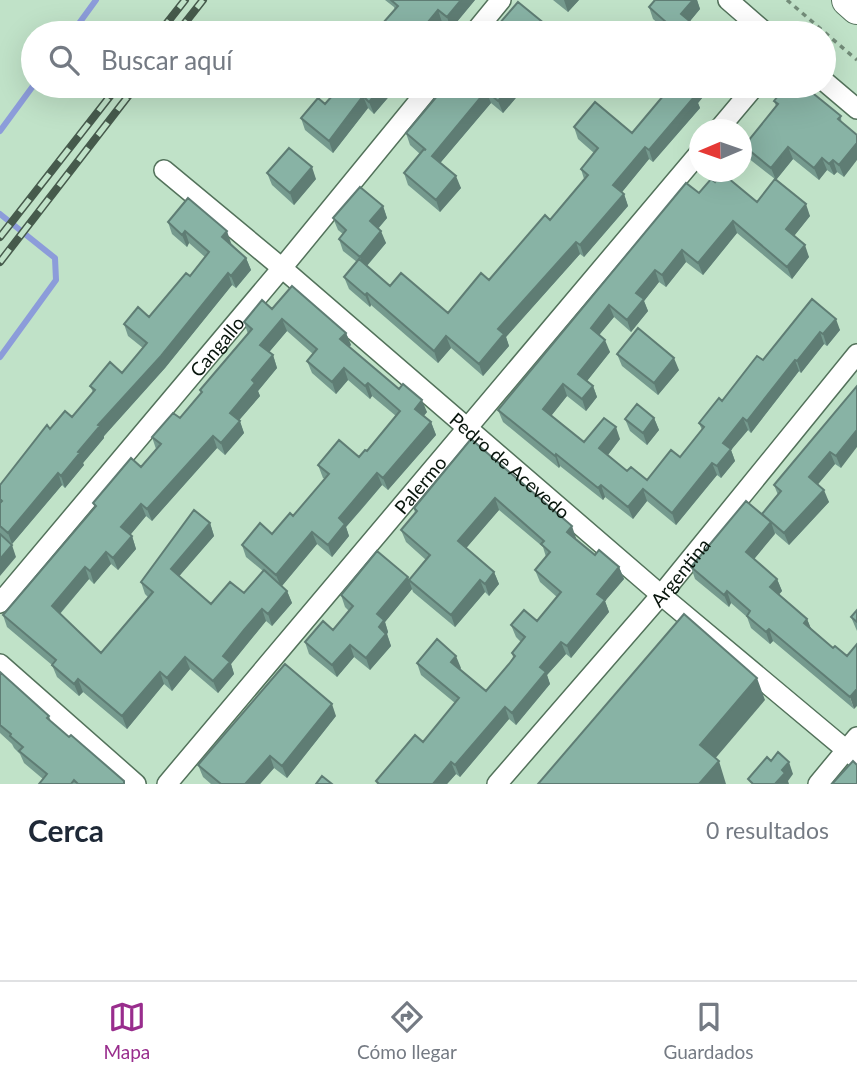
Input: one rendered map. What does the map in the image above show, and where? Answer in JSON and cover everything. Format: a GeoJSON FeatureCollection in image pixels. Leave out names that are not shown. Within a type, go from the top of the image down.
{"type":"FeatureCollection","features":[{"type":"Feature","properties":{"kind":"main road"},"geometry":{"type":"LineString","coordinates":[[848,0],[857,8]]}},
{"type":"Feature","properties":{"kind":"street"},"geometry":{"type":"LineString","coordinates":[[484,21],[501,0]]}},
{"type":"Feature","properties":{"kind":"street"},"geometry":{"type":"LineString","coordinates":[[728,0],[752,21]]}},
{"type":"Feature","properties":{"kind":"street"},"geometry":{"type":"LineString","coordinates":[[836,91],[857,109]]}},
{"type":"Feature","properties":{"kind":"street","name":"Cangallo"},"geometry":{"type":"LineString","coordinates":[[0,603],[421,98]]}},
{"type":"Feature","properties":{"kind":"street"},"geometry":{"type":"LineString","coordinates":[[727,119],[745,98]]}},
{"type":"Feature","properties":{"kind":"street","name":"Palermo"},"geometry":{"type":"LineString","coordinates":[[166,784],[689,164]]}},
{"type":"Feature","properties":{"kind":"street","name":"Pedro de Acevedo"},"geometry":{"type":"LineString","coordinates":[[164,170],[282,268],[661,595],[853,749]]}},
{"type":"Feature","properties":{"kind":"street","name":"Argentina"},"geometry":{"type":"LineString","coordinates":[[496,784],[661,595],[857,354]]}},
{"type":"Feature","properties":{"kind":"street"},"geometry":{"type":"LineString","coordinates":[[0,664],[136,784]]}},
{"type":"Feature","properties":{"kind":"street"},"geometry":{"type":"LineString","coordinates":[[818,784],[853,749]]}},
{"type":"Feature","properties":{"kind":"path"},"geometry":{"type":"LineString","coordinates":[[787,0],[812,21]]}},
{"type":"Feature","properties":{"kind":"path"},"geometry":{"type":"LineString","coordinates":[[836,42],[857,60]]}},
{"type":"Feature","properties":{"kind":"building"},"geometry":{"type":"Polygon","coordinates":[[[391,0],[461,0],[447,17],[438,10],[429,21],[385,21],[398,6],[391,0]]]}},
{"type":"Feature","properties":{"kind":"building"},"geometry":{"type":"Polygon","coordinates":[[[655,0],[693,0],[681,14],[689,21],[665,21],[649,7],[655,0]]]}},
{"type":"Feature","properties":{"kind":"building"},"geometry":{"type":"Polygon","coordinates":[[[518,2],[541,21],[501,21],[518,2]]]}},
{"type":"Feature","properties":{"kind":"building"},"geometry":{"type":"Polygon","coordinates":[[[318,98],[325,104],[330,98],[361,98],[329,141],[301,118],[318,98]]]}},
{"type":"Feature","properties":{"kind":"building"},"geometry":{"type":"Polygon","coordinates":[[[435,98],[480,98],[432,156],[456,176],[436,200],[404,173],[424,149],[426,150],[406,133],[435,98]]]}},
{"type":"Feature","properties":{"kind":"building"},"geometry":{"type":"Polygon","coordinates":[[[661,98],[693,98],[649,150],[645,147],[613,185],[624,194],[580,245],[576,242],[498,329],[504,334],[479,364],[446,336],[434,351],[367,293],[365,295],[344,277],[359,259],[390,286],[401,273],[448,313],[481,273],[489,280],[545,215],[550,220],[588,175],[581,169],[598,148],[574,127],[595,102],[632,133],[661,98]]]}},
{"type":"Feature","properties":{"kind":"building"},"geometry":{"type":"Polygon","coordinates":[[[776,98],[819,98],[841,116],[838,119],[857,135],[857,143],[839,165],[833,160],[829,164],[822,158],[814,168],[788,147],[771,168],[752,153],[752,136],[778,104],[774,101],[776,98]]]}},
{"type":"Feature","properties":{"kind":"building"},"geometry":{"type":"Polygon","coordinates":[[[289,148],[312,167],[290,193],[267,173],[289,148]]]}},
{"type":"Feature","properties":{"kind":"building"},"geometry":{"type":"Polygon","coordinates":[[[775,179],[806,204],[786,229],[805,245],[787,267],[733,221],[698,263],[682,250],[662,275],[655,270],[636,293],[644,299],[627,320],[609,305],[591,328],[605,340],[578,374],[593,386],[582,399],[563,384],[543,409],[584,442],[604,418],[616,427],[599,448],[627,471],[631,467],[647,480],[671,450],[680,457],[704,427],[699,423],[719,398],[722,401],[757,356],[763,360],[812,299],[836,319],[823,334],[820,332],[797,361],[795,360],[747,421],[743,418],[723,443],[731,449],[717,466],[712,463],[672,513],[643,489],[628,507],[601,485],[598,488],[556,454],[555,456],[498,410],[686,183],[699,193],[708,182],[733,182],[757,202],[775,179]]]}},
{"type":"Feature","properties":{"kind":"building"},"geometry":{"type":"Polygon","coordinates":[[[360,187],[383,206],[370,221],[381,231],[360,257],[339,239],[346,230],[333,218],[360,187]]]}},
{"type":"Feature","properties":{"kind":"building"},"geometry":{"type":"Polygon","coordinates":[[[188,198],[227,231],[222,237],[246,258],[231,276],[228,273],[161,356],[98,425],[100,426],[61,476],[58,473],[8,533],[0,526],[0,485],[47,425],[50,429],[65,411],[72,417],[95,390],[90,386],[110,362],[122,373],[147,343],[124,324],[138,307],[149,317],[186,273],[190,276],[209,252],[185,231],[182,235],[168,222],[188,198]]]}},
{"type":"Feature","properties":{"kind":"building"},"geometry":{"type":"Polygon","coordinates":[[[292,286],[346,333],[340,339],[399,389],[403,384],[422,400],[415,409],[431,422],[383,478],[377,473],[339,518],[345,524],[328,545],[312,532],[276,575],[242,545],[260,523],[272,534],[290,513],[293,516],[329,474],[318,465],[339,440],[359,457],[400,411],[368,383],[365,386],[344,368],[332,382],[307,361],[317,349],[282,319],[260,345],[273,355],[252,380],[255,383],[230,413],[240,421],[221,443],[213,436],[147,509],[141,504],[121,527],[132,536],[113,558],[106,552],[90,571],[85,567],[52,606],[101,653],[153,592],[141,582],[194,510],[210,523],[171,569],[211,604],[230,582],[244,593],[264,570],[287,591],[268,614],[262,609],[244,630],[223,656],[230,662],[213,681],[185,657],[167,678],[160,672],[122,716],[78,679],[74,684],[52,665],[56,660],[3,615],[96,506],[93,503],[131,458],[141,467],[161,444],[152,437],[173,413],[180,418],[202,392],[200,390],[252,329],[244,322],[262,300],[272,309],[292,286]]]}},
{"type":"Feature","properties":{"kind":"building"},"geometry":{"type":"Polygon","coordinates":[[[638,328],[674,358],[654,383],[617,354],[638,328]]]}},
{"type":"Feature","properties":{"kind":"building"},"geometry":{"type":"Polygon","coordinates":[[[857,386],[857,430],[836,456],[830,452],[809,477],[824,490],[784,533],[762,514],[781,491],[774,485],[857,386]]]}},
{"type":"Feature","properties":{"kind":"building"},"geometry":{"type":"Polygon","coordinates":[[[637,404],[654,418],[643,433],[625,419],[637,404]]]}},
{"type":"Feature","properties":{"kind":"building"},"geometry":{"type":"Polygon","coordinates":[[[471,439],[572,526],[567,532],[595,555],[599,550],[619,567],[597,594],[605,600],[567,646],[561,642],[540,667],[546,672],[512,713],[505,707],[455,765],[451,762],[433,784],[379,784],[376,781],[415,735],[423,742],[459,698],[417,663],[437,639],[456,656],[451,662],[486,691],[515,656],[512,653],[525,637],[511,625],[524,610],[537,621],[561,592],[535,570],[550,552],[541,544],[544,541],[495,498],[458,541],[494,572],[485,584],[480,580],[451,615],[409,580],[430,555],[401,530],[417,511],[414,508],[471,439]]]}},
{"type":"Feature","properties":{"kind":"building"},"geometry":{"type":"Polygon","coordinates":[[[746,501],[771,522],[746,552],[777,579],[770,587],[807,619],[804,623],[833,648],[835,646],[847,656],[857,644],[857,689],[850,697],[769,629],[766,632],[747,616],[750,611],[727,591],[724,595],[691,567],[746,501]]]}},
{"type":"Feature","properties":{"kind":"building"},"geometry":{"type":"Polygon","coordinates":[[[0,534],[12,545],[0,559],[0,534]]]}},
{"type":"Feature","properties":{"kind":"building"},"geometry":{"type":"Polygon","coordinates":[[[377,551],[408,577],[377,614],[384,620],[379,627],[386,634],[366,658],[350,645],[332,665],[305,642],[323,621],[333,630],[353,606],[341,595],[377,551]]]}},
{"type":"Feature","properties":{"kind":"building"},"geometry":{"type":"Polygon","coordinates":[[[857,610],[857,622],[851,617],[857,610]]]}},
{"type":"Feature","properties":{"kind":"building"},"geometry":{"type":"Polygon","coordinates":[[[684,614],[757,678],[700,745],[719,761],[699,784],[538,784],[684,614]]]}},
{"type":"Feature","properties":{"kind":"building"},"geometry":{"type":"Polygon","coordinates":[[[285,664],[332,704],[282,766],[270,756],[247,784],[221,784],[198,765],[285,664]]]}},
{"type":"Feature","properties":{"kind":"building"},"geometry":{"type":"Polygon","coordinates":[[[0,672],[49,716],[47,718],[69,737],[71,735],[124,781],[124,784],[78,784],[74,780],[71,784],[39,784],[47,774],[19,751],[23,747],[0,725],[0,672]]]}},
{"type":"Feature","properties":{"kind":"building"},"geometry":{"type":"Polygon","coordinates":[[[778,752],[789,762],[782,770],[785,773],[775,784],[753,784],[748,779],[767,757],[771,761],[778,752]]]}},
{"type":"Feature","properties":{"kind":"building"},"geometry":{"type":"Polygon","coordinates":[[[853,761],[857,765],[857,784],[832,784],[853,761]]]}},
{"type":"Feature","properties":{"kind":"building"},"geometry":{"type":"Polygon","coordinates":[[[322,776],[332,784],[316,784],[322,776]]]}},
{"type":"Feature","properties":{"kind":"waterway"},"geometry":{"type":"LineString","coordinates":[[81,21],[96,0]]}},
{"type":"Feature","properties":{"kind":"waterway"},"geometry":{"type":"LineString","coordinates":[[0,131],[24,98]]}},
{"type":"Feature","properties":{"kind":"waterway"},"geometry":{"type":"LineString","coordinates":[[0,214],[55,258],[56,280],[0,357]]}},
{"type":"Feature","properties":{"kind":"railway"},"geometry":{"type":"LineString","coordinates":[[168,21],[185,0]]}},
{"type":"Feature","properties":{"kind":"railway"},"geometry":{"type":"LineString","coordinates":[[186,21],[203,0]]}},
{"type":"Feature","properties":{"kind":"railway"},"geometry":{"type":"LineString","coordinates":[[0,237],[109,98]]}},
{"type":"Feature","properties":{"kind":"railway"},"geometry":{"type":"LineString","coordinates":[[0,262],[127,98]]}}]}
